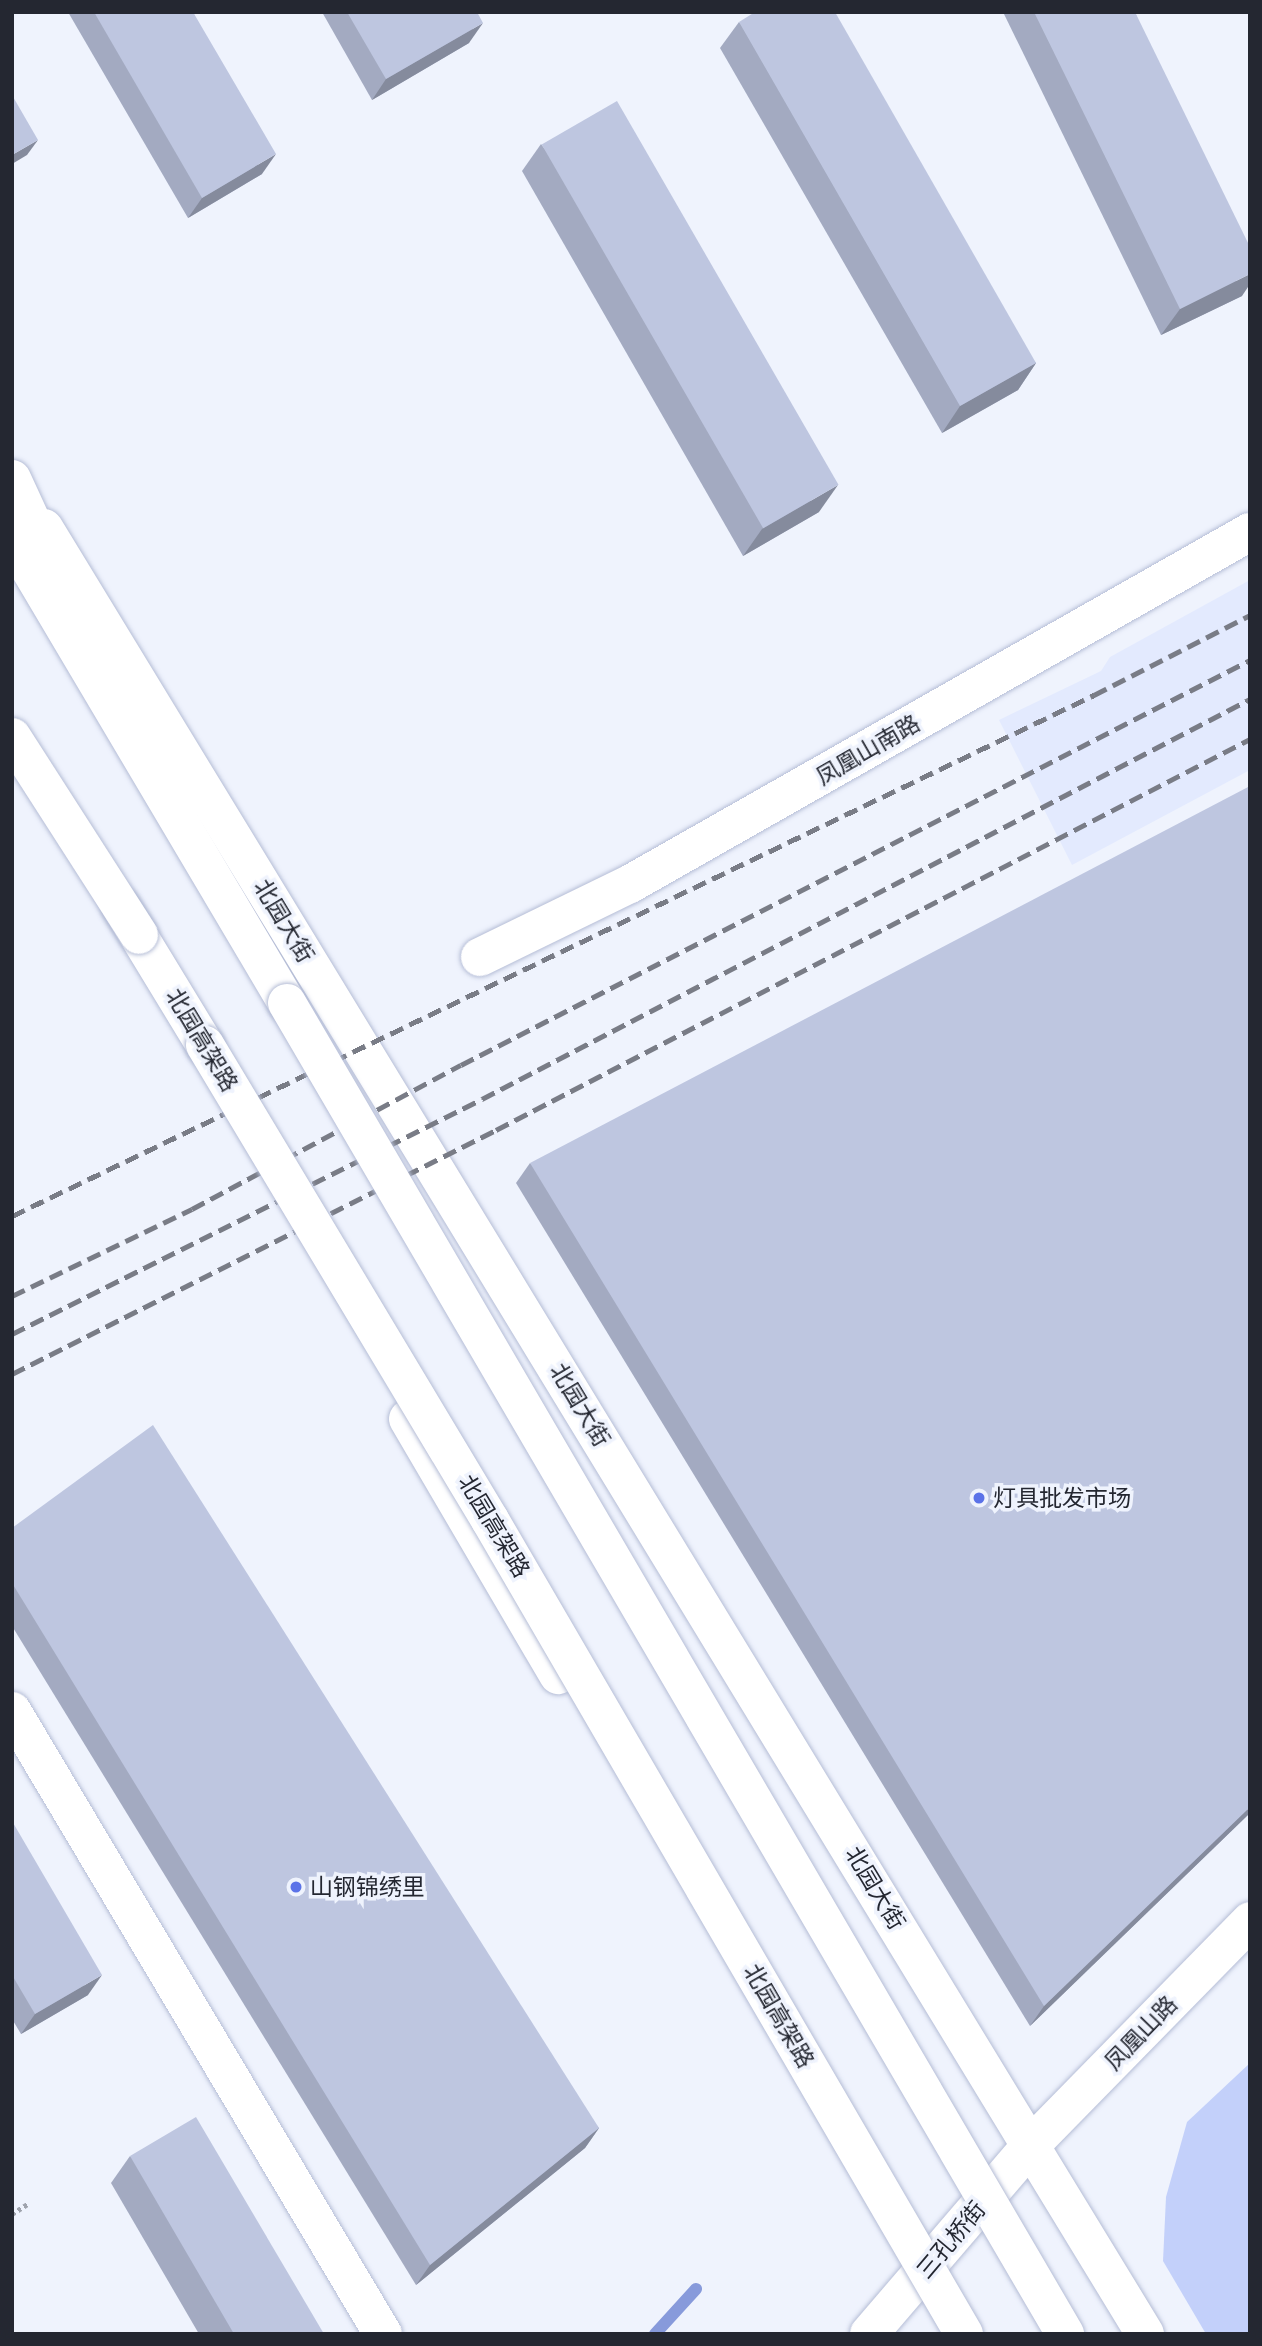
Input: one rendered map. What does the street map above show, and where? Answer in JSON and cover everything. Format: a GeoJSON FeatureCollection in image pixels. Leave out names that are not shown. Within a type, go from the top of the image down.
{"type":"FeatureCollection","features":[{"type":"Feature","properties":{"kind":"main road"},"geometry":{"type":"LineString","coordinates":[[12,478],[133,742]]}},
{"type":"Feature","properties":{"kind":"main road","name":"北园大街"},"geometry":{"type":"LineString","coordinates":[[12,478],[1032,2144],[1145,2334]]}},
{"type":"Feature","properties":{"kind":"main road","name":"凤凰山南路"},"geometry":{"type":"LineString","coordinates":[[481,957],[630,884],[1250,532]]}},
{"type":"Feature","properties":{"kind":"main road"},"geometry":{"type":"LineString","coordinates":[[12,539],[287,1003],[1065,2334]]}},
{"type":"Feature","properties":{"kind":"main road","name":"北园高架路"},"geometry":{"type":"LineString","coordinates":[[12,725],[491,1520],[964,2334]]}},
{"type":"Feature","properties":{"kind":"main road"},"geometry":{"type":"LineString","coordinates":[[12,735],[139,936]]}},
{"type":"Feature","properties":{"kind":"main road"},"geometry":{"type":"LineString","coordinates":[[12,735],[463,1516],[947,2334]]}},
{"type":"Feature","properties":{"kind":"main road"},"geometry":{"type":"LineString","coordinates":[[12,1711],[383,2334]]}},
{"type":"Feature","properties":{"kind":"main road","name":"凤凰山路"},"geometry":{"type":"LineString","coordinates":[[1032,2144],[1250,1921]]}},
{"type":"Feature","properties":{"kind":"main road","name":"三孔桥街"},"geometry":{"type":"LineString","coordinates":[[869,2334],[1032,2144]]}},
{"type":"Feature","properties":{"kind":"path"},"geometry":{"type":"LineString","coordinates":[[12,2214],[29,2203]]}},
{"type":"Feature","properties":{"kind":"shaded area"},"geometry":{"type":"Polygon","coordinates":[[[1250,580],[1250,770],[1072,865],[999,720],[1101,671],[1110,657],[1250,580]]]}},
{"type":"Feature","properties":{"kind":"shaded area"},"geometry":{"type":"Polygon","coordinates":[[[1250,2063],[1250,2334],[1206,2334],[1163,2261],[1166,2197],[1187,2122],[1250,2063]]]}},
{"type":"Feature","properties":{"kind":"building"},"geometry":{"type":"Polygon","coordinates":[[[94,12],[193,12],[276,154],[202,198],[94,12]]]}},
{"type":"Feature","properties":{"kind":"building"},"geometry":{"type":"Polygon","coordinates":[[[347,12],[477,12],[483,23],[386,79],[347,12]]]}},
{"type":"Feature","properties":{"kind":"building"},"geometry":{"type":"Polygon","coordinates":[[[755,12],[835,12],[1036,363],[960,406],[739,22],[755,12]]]}},
{"type":"Feature","properties":{"kind":"building"},"geometry":{"type":"Polygon","coordinates":[[[1034,12],[1135,12],[1250,247],[1250,274],[1180,309],[1034,12]]]}},
{"type":"Feature","properties":{"kind":"building"},"geometry":{"type":"Polygon","coordinates":[[[12,95],[38,140],[12,155],[12,95]]]}},
{"type":"Feature","properties":{"kind":"building"},"geometry":{"type":"Polygon","coordinates":[[[617,101],[838,485],[763,528],[542,144],[617,101]]]}},
{"type":"Feature","properties":{"kind":"building","name":"灯具批发市场"},"geometry":{"type":"Polygon","coordinates":[[[1250,786],[1250,1807],[1044,2006],[530,1163],[1250,786]]]}},
{"type":"Feature","properties":{"kind":"building","name":"山钢锦绣里"},"geometry":{"type":"Polygon","coordinates":[[[153,1425],[599,2128],[430,2265],[12,1583],[12,1528],[153,1425]]]}},
{"type":"Feature","properties":{"kind":"building"},"geometry":{"type":"Polygon","coordinates":[[[12,1821],[102,1975],[35,2014],[12,1975],[12,1821]]]}},
{"type":"Feature","properties":{"kind":"building"},"geometry":{"type":"Polygon","coordinates":[[[196,2117],[324,2334],[234,2334],[130,2156],[196,2117]]]}},
{"type":"Feature","properties":{"kind":"waterway"},"geometry":{"type":"LineString","coordinates":[[655,2334],[696,2289]]}},
{"type":"Feature","properties":{"kind":"railway"},"geometry":{"type":"LineString","coordinates":[[12,1216],[1094,695],[1250,615]]}},
{"type":"Feature","properties":{"kind":"railway"},"geometry":{"type":"LineString","coordinates":[[12,1296],[192,1209],[461,1065],[1250,660]]}},
{"type":"Feature","properties":{"kind":"railway"},"geometry":{"type":"LineString","coordinates":[[12,1334],[482,1099],[1250,699]]}},
{"type":"Feature","properties":{"kind":"railway"},"geometry":{"type":"LineString","coordinates":[[12,1374],[496,1130],[1250,739]]}},
{"type":"Feature","properties":{"kind":"place","name":"灯具批发市场"},"geometry":{"type":"Point","coordinates":[979,1498]}},
{"type":"Feature","properties":{"kind":"place","name":"山钢锦绣里"},"geometry":{"type":"Point","coordinates":[296,1887]}}]}
